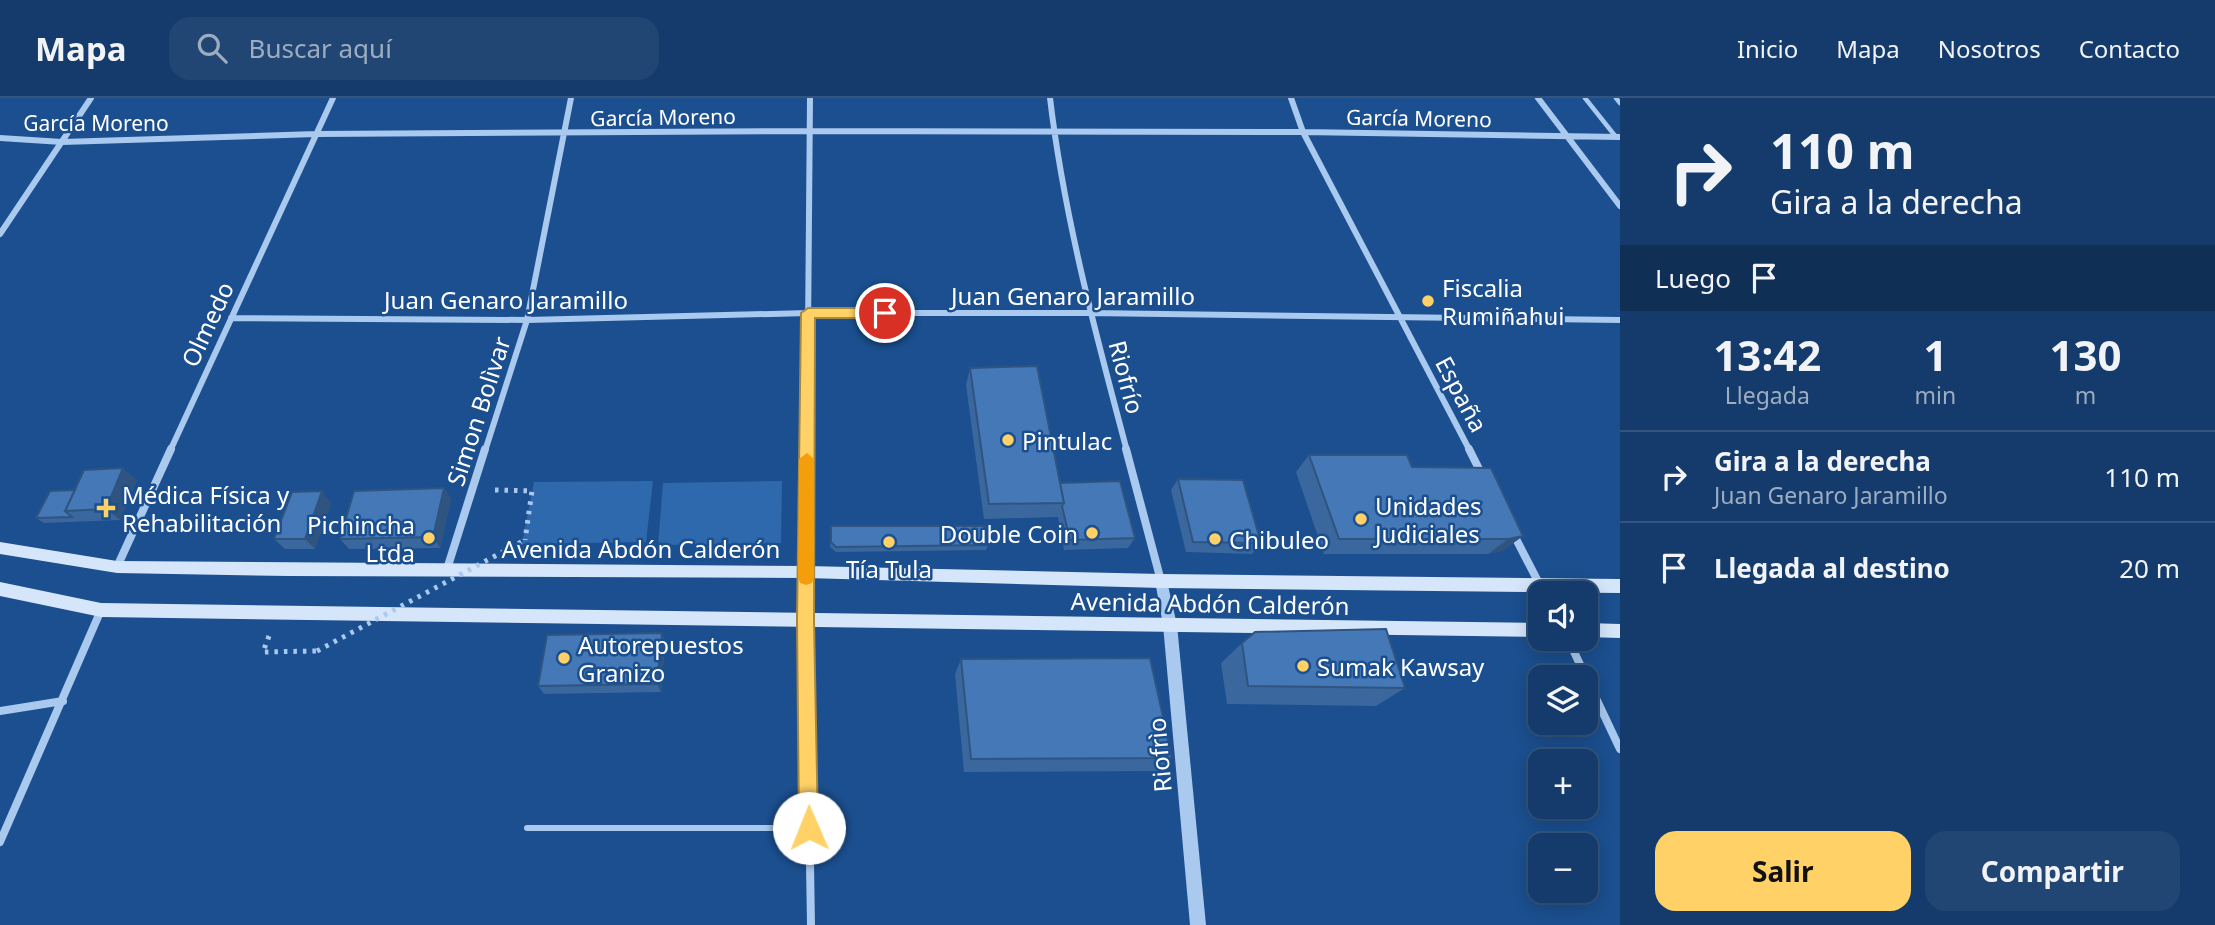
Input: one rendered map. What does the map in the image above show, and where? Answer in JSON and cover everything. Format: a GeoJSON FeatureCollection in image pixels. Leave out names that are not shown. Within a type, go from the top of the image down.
{"type":"FeatureCollection","features":[{"type":"Feature","properties":{"kind":"main road","name":"Avenida Abdón Calderón"},"geometry":{"type":"LineString","coordinates":[[0,548],[117,566],[289,570],[806,572],[1528,589]]}},
{"type":"Feature","properties":{"kind":"main road","name":"Avenida Abdón Calderón"},"geometry":{"type":"LineString","coordinates":[[1598,587],[1620,586]]}},
{"type":"Feature","properties":{"kind":"main road","name":"Avenida Abdón Calderón"},"geometry":{"type":"LineString","coordinates":[[0,589],[101,610],[1528,630]]}},
{"type":"Feature","properties":{"kind":"main road"},"geometry":{"type":"LineString","coordinates":[[1598,630],[1620,631]]}},
{"type":"Feature","properties":{"kind":"street"},"geometry":{"type":"LineString","coordinates":[[0,234],[91,98]]}},
{"type":"Feature","properties":{"kind":"street","name":"Olmedo"},"geometry":{"type":"LineString","coordinates":[[117,566],[333,98]]}},
{"type":"Feature","properties":{"kind":"street","name":"Simon Bolìvar"},"geometry":{"type":"LineString","coordinates":[[447,569],[527,320],[570,98]]}},
{"type":"Feature","properties":{"kind":"street"},"geometry":{"type":"LineString","coordinates":[[810,98],[806,620],[811,925]]}},
{"type":"Feature","properties":{"kind":"street","name":"Riofrío"},"geometry":{"type":"LineString","coordinates":[[1050,98],[1054,131],[1090,313],[1161,581]]}},
{"type":"Feature","properties":{"kind":"street","name":"España"},"geometry":{"type":"LineString","coordinates":[[1291,98],[1303,132],[1489,488]]}},
{"type":"Feature","properties":{"kind":"street"},"geometry":{"type":"LineString","coordinates":[[1538,98],[1620,206]]}},
{"type":"Feature","properties":{"kind":"street","name":"García Moreno"},"geometry":{"type":"LineString","coordinates":[[0,138],[62,142],[316,134],[564,135],[809,131],[1303,132],[1618,137]]}},
{"type":"Feature","properties":{"kind":"street","name":"Juan Genaro Jaramillo"},"geometry":{"type":"LineString","coordinates":[[231,318],[527,320],[808,313],[1090,313],[1620,320]]}},
{"type":"Feature","properties":{"kind":"street"},"geometry":{"type":"LineString","coordinates":[[1508,524],[1538,581]]}},
{"type":"Feature","properties":{"kind":"street","name":"Riofrìo"},"geometry":{"type":"LineString","coordinates":[[1161,581],[1170,625],[1198,925]]}},
{"type":"Feature","properties":{"kind":"street"},"geometry":{"type":"LineString","coordinates":[[0,842],[101,610]]}},
{"type":"Feature","properties":{"kind":"street"},"geometry":{"type":"LineString","coordinates":[[1574,651],[1620,749]]}},
{"type":"Feature","properties":{"kind":"street"},"geometry":{"type":"LineString","coordinates":[[0,711],[63,701]]}},
{"type":"Feature","properties":{"kind":"lane"},"geometry":{"type":"LineString","coordinates":[[1585,98],[1618,137]]}},
{"type":"Feature","properties":{"kind":"lane"},"geometry":{"type":"LineString","coordinates":[[1616,98],[1620,103]]}},
{"type":"Feature","properties":{"kind":"lane"},"geometry":{"type":"LineString","coordinates":[[527,828],[809,828]]}},
{"type":"Feature","properties":{"kind":"path"},"geometry":{"type":"LineString","coordinates":[[263,652],[317,651],[525,540],[532,491],[473,489]]}},
{"type":"Feature","properties":{"kind":"shaded area"},"geometry":{"type":"Polygon","coordinates":[[[653,481],[646,542],[522,544],[534,482],[653,481]]]}},
{"type":"Feature","properties":{"kind":"shaded area"},"geometry":{"type":"Polygon","coordinates":[[[782,481],[781,543],[658,545],[663,483],[782,481]]]}},
{"type":"Feature","properties":{"kind":"building","name":"Pintulac"},"geometry":{"type":"Polygon","coordinates":[[[1037,366],[1064,503],[989,504],[970,368],[1037,366]]]}},
{"type":"Feature","properties":{"kind":"building"},"geometry":{"type":"Polygon","coordinates":[[[1309,455],[1407,455],[1412,467],[1491,468],[1523,536],[1508,539],[1339,539],[1309,455]]]}},
{"type":"Feature","properties":{"kind":"building"},"geometry":{"type":"Polygon","coordinates":[[[123,468],[106,509],[65,511],[84,470],[123,468]]]}},
{"type":"Feature","properties":{"kind":"building"},"geometry":{"type":"Polygon","coordinates":[[[1178,479],[1243,480],[1261,543],[1193,542],[1178,479]]]}},
{"type":"Feature","properties":{"kind":"building","name":"Double Coin"},"geometry":{"type":"Polygon","coordinates":[[[1120,481],[1135,538],[1070,540],[1060,483],[1120,481]]]}},
{"type":"Feature","properties":{"kind":"building"},"geometry":{"type":"Polygon","coordinates":[[[444,488],[433,537],[340,539],[354,491],[444,488]]]}},
{"type":"Feature","properties":{"kind":"building"},"geometry":{"type":"Polygon","coordinates":[[[75,490],[65,511],[72,517],[36,518],[50,491],[75,490]]]}},
{"type":"Feature","properties":{"kind":"building"},"geometry":{"type":"Polygon","coordinates":[[[322,491],[305,539],[274,539],[292,492],[322,491]]]}},
{"type":"Feature","properties":{"kind":"building"},"geometry":{"type":"Polygon","coordinates":[[[831,526],[985,526],[988,545],[836,547],[831,542],[831,526]]]}},
{"type":"Feature","properties":{"kind":"building"},"geometry":{"type":"Polygon","coordinates":[[[1386,629],[1405,688],[1248,686],[1242,643],[1255,632],[1386,629]]]}},
{"type":"Feature","properties":{"kind":"building"},"geometry":{"type":"Polygon","coordinates":[[[662,633],[657,684],[538,686],[547,635],[662,633]]]}},
{"type":"Feature","properties":{"kind":"building"},"geometry":{"type":"Polygon","coordinates":[[[1150,658],[1172,758],[971,759],[961,659],[1150,658]]]}},
{"type":"Feature","properties":{"kind":"slow traffic"},"geometry":{"type":"LineString","coordinates":[[806,577],[807,459]]}},
{"type":"Feature","properties":{"kind":"place","name":"Fiscalia Rumiñahui"},"geometry":{"type":"Point","coordinates":[1428,301]}},
{"type":"Feature","properties":{"kind":"place","name":"Pintulac"},"geometry":{"type":"Point","coordinates":[1008,440]}},
{"type":"Feature","properties":{"kind":"place","name":"Médica Física y Rehabilitación"},"geometry":{"type":"Point","coordinates":[106,508]}},
{"type":"Feature","properties":{"kind":"place","name":"Unidades Judiciales"},"geometry":{"type":"Point","coordinates":[1361,519]}},
{"type":"Feature","properties":{"kind":"place","name":"Double Coin"},"geometry":{"type":"Point","coordinates":[1092,533]}},
{"type":"Feature","properties":{"kind":"place","name":"Pichincha Ltda"},"geometry":{"type":"Point","coordinates":[429,538]}},
{"type":"Feature","properties":{"kind":"place","name":"Chibuleo"},"geometry":{"type":"Point","coordinates":[1215,539]}},
{"type":"Feature","properties":{"kind":"place","name":"Tía Tula"},"geometry":{"type":"Point","coordinates":[889,542]}},
{"type":"Feature","properties":{"kind":"place","name":"Autorepuestos Granizo"},"geometry":{"type":"Point","coordinates":[564,658]}},
{"type":"Feature","properties":{"kind":"place","name":"Sumak Kawsay"},"geometry":{"type":"Point","coordinates":[1303,666]}},
{"type":"Feature","properties":{"kind":"route"},"geometry":{"type":"LineString","coordinates":[[809,828],[806,620],[808,313],[885,313]]}}]}
